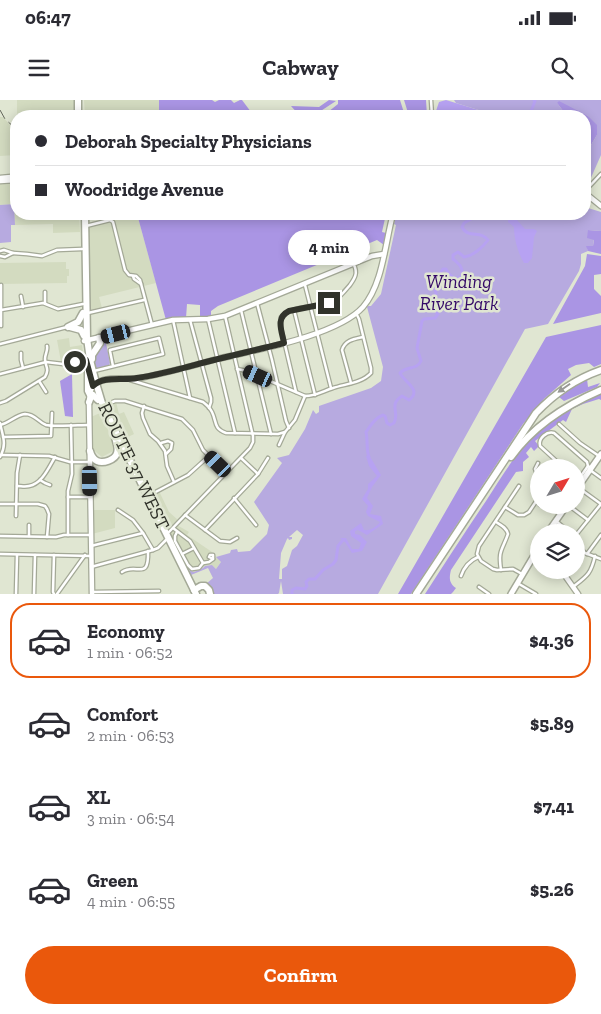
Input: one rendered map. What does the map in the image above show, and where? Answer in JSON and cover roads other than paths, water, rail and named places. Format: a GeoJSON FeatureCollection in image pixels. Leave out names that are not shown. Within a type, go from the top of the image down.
{"type":"FeatureCollection","features":[{"type":"Feature","properties":{"kind":"highway","name":"ROUTE 37 WEST"},"geometry":{"type":"LineString","coordinates":[[81,220],[83,304],[85,313]]}},
{"type":"Feature","properties":{"kind":"highway","name":"ROUTE 37 WEST"},"geometry":{"type":"LineString","coordinates":[[85,220],[85,339],[86,360],[91,370]]}},
{"type":"Feature","properties":{"kind":"highway"},"geometry":{"type":"LineString","coordinates":[[68,327],[78,322],[85,313]]}},
{"type":"Feature","properties":{"kind":"highway"},"geometry":{"type":"LineString","coordinates":[[68,327],[81,330],[85,339]]}},
{"type":"Feature","properties":{"kind":"highway"},"geometry":{"type":"LineString","coordinates":[[98,400],[93,395],[90,398],[88,391],[92,356],[100,343],[99,338]]}},
{"type":"Feature","properties":{"kind":"highway","name":"ROUTE 37 WEST"},"geometry":{"type":"LineString","coordinates":[[85,339],[98,400],[193,593]]}},
{"type":"Feature","properties":{"kind":"highway"},"geometry":{"type":"LineString","coordinates":[[416,594],[534,416],[552,398],[568,386],[587,375],[601,370]]}},
{"type":"Feature","properties":{"kind":"highway","name":"ROUTE 37 WEST"},"geometry":{"type":"LineString","coordinates":[[94,385],[166,537],[179,556],[193,593]]}},
{"type":"Feature","properties":{"kind":"highway"},"geometry":{"type":"LineString","coordinates":[[421,594],[522,443],[553,416],[572,404],[601,390]]}},
{"type":"Feature","properties":{"kind":"highway"},"geometry":{"type":"LineString","coordinates":[[90,451],[96,460],[101,462],[110,460],[115,457],[118,450],[115,437]]}},
{"type":"Feature","properties":{"kind":"highway"},"geometry":{"type":"LineString","coordinates":[[193,593],[201,586],[204,586],[208,588],[210,594]]}},
{"type":"Feature","properties":{"kind":"main road"},"geometry":{"type":"LineString","coordinates":[[591,197],[601,206]]}},
{"type":"Feature","properties":{"kind":"main road"},"geometry":{"type":"LineString","coordinates":[[92,593],[89,425],[90,398],[94,385],[111,379],[139,378],[252,352],[318,333],[344,321],[362,307],[373,292],[379,275],[392,220]]}},
{"type":"Feature","properties":{"kind":"main road"},"geometry":{"type":"LineString","coordinates":[[85,339],[99,338],[173,320],[208,319],[225,316],[353,263],[384,254]]}},
{"type":"Feature","properties":{"kind":"main road"},"geometry":{"type":"LineString","coordinates":[[585,474],[600,455]]}},
{"type":"Feature","properties":{"kind":"main road"},"geometry":{"type":"LineString","coordinates":[[556,522],[561,514]]}},
{"type":"Feature","properties":{"kind":"main road"},"geometry":{"type":"LineString","coordinates":[[511,594],[530,562]]}},
{"type":"Feature","properties":{"kind":"main road"},"geometry":{"type":"LineString","coordinates":[[568,579],[578,594]]}},
{"type":"Feature","properties":{"kind":"street"},"geometry":{"type":"LineString","coordinates":[[591,185],[601,174]]}},
{"type":"Feature","properties":{"kind":"street"},"geometry":{"type":"LineString","coordinates":[[85,226],[110,220],[114,222],[125,270],[129,275],[138,278],[141,284],[152,325]]}},
{"type":"Feature","properties":{"kind":"street"},"geometry":{"type":"LineString","coordinates":[[0,256],[27,254],[42,256],[57,250],[82,249]]}},
{"type":"Feature","properties":{"kind":"street"},"geometry":{"type":"LineString","coordinates":[[0,251],[4,250],[12,254]]}},
{"type":"Feature","properties":{"kind":"street"},"geometry":{"type":"LineString","coordinates":[[296,392],[284,343],[281,318],[285,313],[329,303],[341,295],[356,276],[356,269],[353,263]]}},
{"type":"Feature","properties":{"kind":"street"},"geometry":{"type":"LineString","coordinates":[[304,283],[331,388]]}},
{"type":"Feature","properties":{"kind":"street"},"geometry":{"type":"LineString","coordinates":[[1,326],[2,285]]}},
{"type":"Feature","properties":{"kind":"street"},"geometry":{"type":"LineString","coordinates":[[45,303],[46,292]]}},
{"type":"Feature","properties":{"kind":"street"},"geometry":{"type":"LineString","coordinates":[[21,296],[23,307]]}},
{"type":"Feature","properties":{"kind":"street"},"geometry":{"type":"LineString","coordinates":[[85,313],[145,300]]}},
{"type":"Feature","properties":{"kind":"street"},"geometry":{"type":"LineString","coordinates":[[1,310],[45,303],[58,309],[83,304]]}},
{"type":"Feature","properties":{"kind":"street"},"geometry":{"type":"LineString","coordinates":[[257,303],[289,428]]}},
{"type":"Feature","properties":{"kind":"street"},"geometry":{"type":"LineString","coordinates":[[241,310],[271,434]]}},
{"type":"Feature","properties":{"kind":"street"},"geometry":{"type":"LineString","coordinates":[[294,310],[315,395]]}},
{"type":"Feature","properties":{"kind":"street"},"geometry":{"type":"LineString","coordinates":[[237,369],[247,371],[305,396],[315,395],[367,377],[372,371],[356,313]]}},
{"type":"Feature","properties":{"kind":"street"},"geometry":{"type":"LineString","coordinates":[[91,567],[158,548],[173,528],[252,445],[253,434],[225,316]]}},
{"type":"Feature","properties":{"kind":"street"},"geometry":{"type":"LineString","coordinates":[[208,319],[235,434]]}},
{"type":"Feature","properties":{"kind":"street"},"geometry":{"type":"LineString","coordinates":[[173,320],[190,398]]}},
{"type":"Feature","properties":{"kind":"street"},"geometry":{"type":"LineString","coordinates":[[190,320],[211,398],[209,408]]}},
{"type":"Feature","properties":{"kind":"street"},"geometry":{"type":"LineString","coordinates":[[0,344],[68,327]]}},
{"type":"Feature","properties":{"kind":"street"},"geometry":{"type":"LineString","coordinates":[[350,383],[342,350],[349,340],[363,337]]}},
{"type":"Feature","properties":{"kind":"street"},"geometry":{"type":"LineString","coordinates":[[91,370],[113,366],[163,354],[159,338],[110,351],[113,366]]}},
{"type":"Feature","properties":{"kind":"street"},"geometry":{"type":"LineString","coordinates":[[0,403],[45,378],[48,373],[45,359],[48,350],[47,346]]}},
{"type":"Feature","properties":{"kind":"street"},"geometry":{"type":"LineString","coordinates":[[21,353],[23,368]]}},
{"type":"Feature","properties":{"kind":"street"},"geometry":{"type":"LineString","coordinates":[[0,374],[46,362],[63,364],[86,360]]}},
{"type":"Feature","properties":{"kind":"street"},"geometry":{"type":"LineString","coordinates":[[126,379],[203,402],[209,408],[219,430],[226,433],[278,434],[285,432]]}},
{"type":"Feature","properties":{"kind":"street"},"geometry":{"type":"LineString","coordinates":[[39,381],[46,392]]}},
{"type":"Feature","properties":{"kind":"street"},"geometry":{"type":"LineString","coordinates":[[279,445],[285,432],[295,420],[305,396]]}},
{"type":"Feature","properties":{"kind":"street"},"geometry":{"type":"LineString","coordinates":[[104,406],[121,400],[184,420],[193,430],[201,446],[226,473]]}},
{"type":"Feature","properties":{"kind":"street"},"geometry":{"type":"LineString","coordinates":[[144,406],[143,418],[150,434],[160,443],[166,454],[167,466],[174,482]]}},
{"type":"Feature","properties":{"kind":"street"},"geometry":{"type":"LineString","coordinates":[[3,437],[52,435],[52,413]]}},
{"type":"Feature","properties":{"kind":"street"},"geometry":{"type":"LineString","coordinates":[[89,425],[46,425],[34,416],[27,414],[19,416],[6,424],[0,424],[4,448],[1,456],[55,457],[63,461],[90,462]]}},
{"type":"Feature","properties":{"kind":"street"},"geometry":{"type":"LineString","coordinates":[[558,424],[580,443],[600,455]]}},
{"type":"Feature","properties":{"kind":"street"},"geometry":{"type":"LineString","coordinates":[[68,535],[68,491],[72,474],[71,425]]}},
{"type":"Feature","properties":{"kind":"street"},"geometry":{"type":"LineString","coordinates":[[554,459],[540,446],[540,439],[549,432],[554,433],[584,459]]}},
{"type":"Feature","properties":{"kind":"street"},"geometry":{"type":"LineString","coordinates":[[160,443],[168,441],[172,444],[171,449],[166,454]]}},
{"type":"Feature","properties":{"kind":"street"},"geometry":{"type":"LineString","coordinates":[[16,516],[17,472],[20,455]]}},
{"type":"Feature","properties":{"kind":"street"},"geometry":{"type":"LineString","coordinates":[[148,496],[192,473],[209,456]]}},
{"type":"Feature","properties":{"kind":"street"},"geometry":{"type":"LineString","coordinates":[[17,486],[35,484],[40,480],[55,457]]}},
{"type":"Feature","properties":{"kind":"street"},"geometry":{"type":"LineString","coordinates":[[241,457],[258,474]]}},
{"type":"Feature","properties":{"kind":"street"},"geometry":{"type":"LineString","coordinates":[[204,530],[258,474],[268,458]]}},
{"type":"Feature","properties":{"kind":"street"},"geometry":{"type":"LineString","coordinates":[[585,460],[601,478]]}},
{"type":"Feature","properties":{"kind":"street"},"geometry":{"type":"LineString","coordinates":[[40,480],[50,484]]}},
{"type":"Feature","properties":{"kind":"street"},"geometry":{"type":"LineString","coordinates":[[519,486],[478,549],[478,557],[493,568],[501,570],[514,569],[523,574]]}},
{"type":"Feature","properties":{"kind":"street"},"geometry":{"type":"LineString","coordinates":[[585,492],[601,504],[585,524]]}},
{"type":"Feature","properties":{"kind":"street"},"geometry":{"type":"LineString","coordinates":[[68,496],[90,497]]}},
{"type":"Feature","properties":{"kind":"street"},"geometry":{"type":"LineString","coordinates":[[234,498],[256,525]]}},
{"type":"Feature","properties":{"kind":"street"},"geometry":{"type":"LineString","coordinates":[[0,504],[38,504],[45,506],[49,514],[47,536]]}},
{"type":"Feature","properties":{"kind":"street"},"geometry":{"type":"LineString","coordinates":[[505,507],[523,516],[530,511]]}},
{"type":"Feature","properties":{"kind":"street"},"geometry":{"type":"LineString","coordinates":[[118,510],[133,520],[153,550]]}},
{"type":"Feature","properties":{"kind":"street"},"geometry":{"type":"LineString","coordinates":[[580,514],[588,520]]}},
{"type":"Feature","properties":{"kind":"street"},"geometry":{"type":"LineString","coordinates":[[185,515],[220,541],[230,542],[237,538]]}},
{"type":"Feature","properties":{"kind":"street"},"geometry":{"type":"LineString","coordinates":[[496,522],[504,527],[508,534],[500,552],[501,570]]}},
{"type":"Feature","properties":{"kind":"street"},"geometry":{"type":"LineString","coordinates":[[29,525],[29,536]]}},
{"type":"Feature","properties":{"kind":"street"},"geometry":{"type":"LineString","coordinates":[[173,528],[190,541],[203,563]]}},
{"type":"Feature","properties":{"kind":"street"},"geometry":{"type":"LineString","coordinates":[[177,532],[174,539],[179,556],[192,569],[199,568],[203,563],[209,562],[212,559]]}},
{"type":"Feature","properties":{"kind":"street"},"geometry":{"type":"LineString","coordinates":[[91,546],[143,533]]}},
{"type":"Feature","properties":{"kind":"street"},"geometry":{"type":"LineString","coordinates":[[0,536],[91,535]]}},
{"type":"Feature","properties":{"kind":"street"},"geometry":{"type":"LineString","coordinates":[[601,535],[587,554],[601,558]]}},
{"type":"Feature","properties":{"kind":"street"},"geometry":{"type":"LineString","coordinates":[[179,556],[194,548]]}},
{"type":"Feature","properties":{"kind":"street"},"geometry":{"type":"LineString","coordinates":[[122,572],[126,569],[146,568],[149,562],[148,552]]}},
{"type":"Feature","properties":{"kind":"street"},"geometry":{"type":"LineString","coordinates":[[0,554],[91,556]]}},
{"type":"Feature","properties":{"kind":"street"},"geometry":{"type":"LineString","coordinates":[[16,594],[17,555]]}},
{"type":"Feature","properties":{"kind":"street"},"geometry":{"type":"LineString","coordinates":[[34,594],[35,555]]}},
{"type":"Feature","properties":{"kind":"street"},"geometry":{"type":"LineString","coordinates":[[54,555],[53,592],[55,594]]}},
{"type":"Feature","properties":{"kind":"street"},"geometry":{"type":"LineString","coordinates":[[55,594],[85,555]]}},
{"type":"Feature","properties":{"kind":"street"},"geometry":{"type":"LineString","coordinates":[[573,587],[590,572],[594,556]]}},
{"type":"Feature","properties":{"kind":"street"},"geometry":{"type":"LineString","coordinates":[[461,576],[469,563],[478,557]]}},
{"type":"Feature","properties":{"kind":"street"},"geometry":{"type":"LineString","coordinates":[[517,583],[536,594]]}},
{"type":"Feature","properties":{"kind":"street"},"geometry":{"type":"LineString","coordinates":[[478,587],[489,594]]}},
{"type":"Feature","properties":{"kind":"street"},"geometry":{"type":"LineString","coordinates":[[92,593],[159,591]]}},
{"type":"Feature","properties":{"kind":"waterway"},"geometry":{"type":"LineString","coordinates":[[531,110],[534,100]]}},
{"type":"Feature","properties":{"kind":"waterway"},"geometry":{"type":"LineString","coordinates":[[369,457],[366,432],[375,420],[383,415],[387,423],[390,425],[394,423],[396,415],[395,406],[398,399],[402,396],[409,400],[413,396],[413,389],[400,373],[405,369],[417,366],[421,361],[417,348],[422,321],[435,318],[438,314],[426,302],[427,297],[433,297],[436,294],[435,287],[439,275],[443,269],[446,269],[455,279],[462,276],[461,268],[453,259],[453,255],[458,252],[464,257],[471,255],[488,240],[482,235],[471,234],[465,231],[462,227],[464,223],[469,220]]}},
{"type":"Feature","properties":{"kind":"waterway"},"geometry":{"type":"LineString","coordinates":[[292,594],[292,590],[296,588],[305,589],[307,586],[306,582],[309,579],[315,579],[323,570],[333,564],[336,560],[338,546],[344,540]]}},
{"type":"Feature","properties":{"kind":"railway"},"geometry":{"type":"LineString","coordinates":[[0,110],[10,124]]}},
{"type":"Feature","properties":{"kind":"park label","name":"Winding River Park"},"geometry":{"type":"Point","coordinates":[459,292]}}]}
